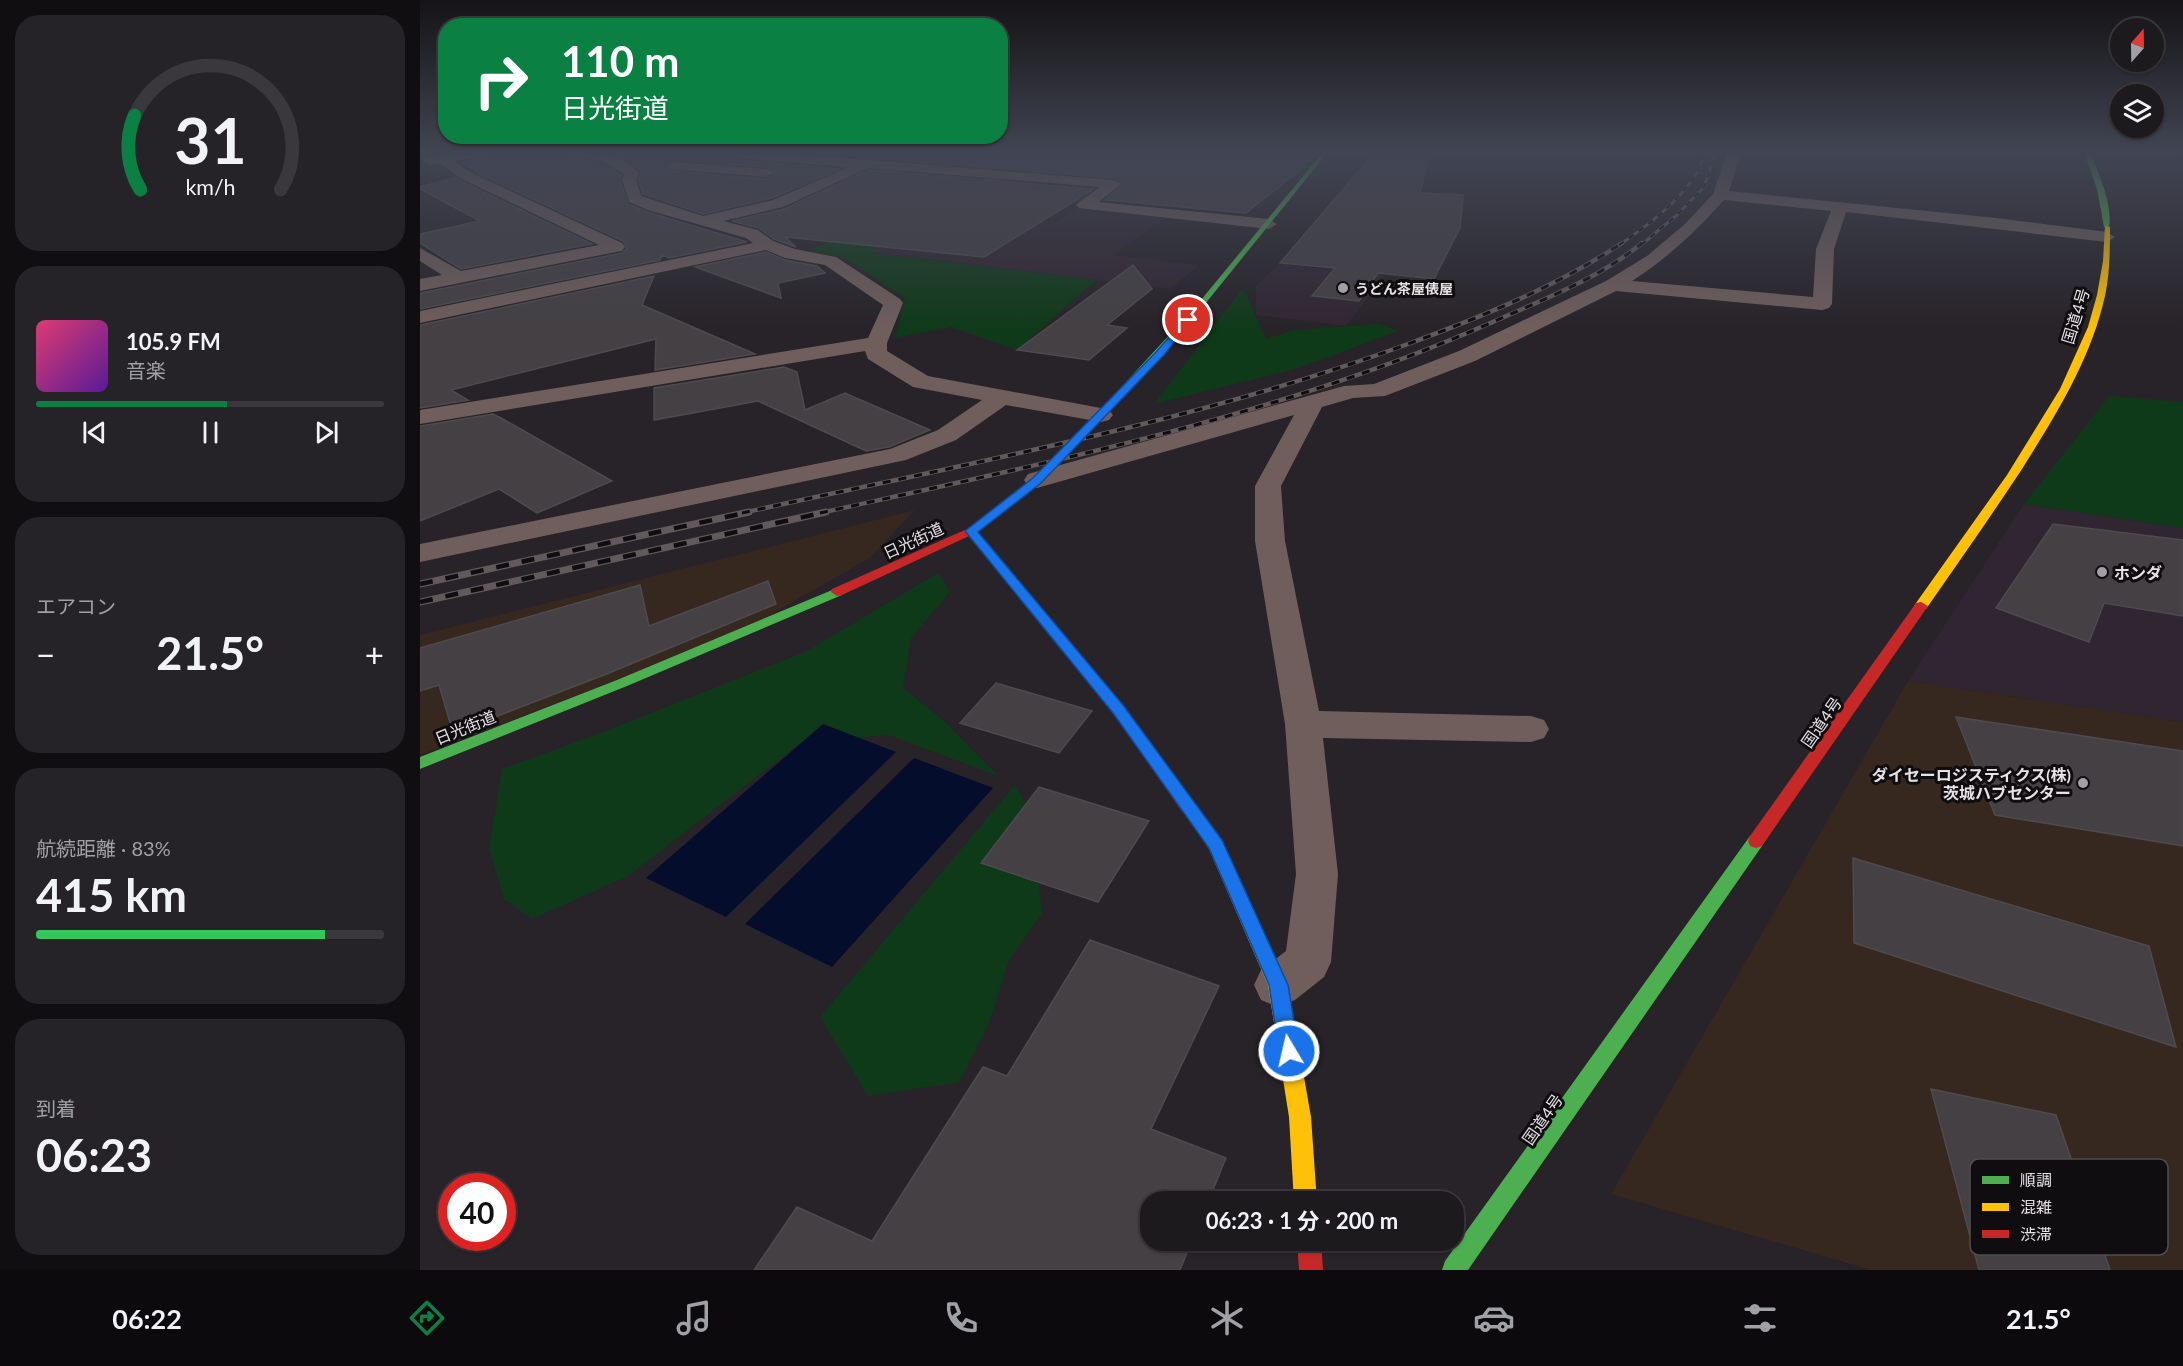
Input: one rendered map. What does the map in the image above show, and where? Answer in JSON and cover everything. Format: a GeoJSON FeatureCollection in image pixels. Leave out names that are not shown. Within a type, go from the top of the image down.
{"type":"FeatureCollection","features":[{"type":"Feature","properties":{"kind":"main road","name":"日光街道"},"geometry":{"type":"LineString","coordinates":[[420,763],[622,683],[877,575],[971,531],[1037,480],[1101,415],[1160,353],[1279,211]]}},
{"type":"Feature","properties":{"kind":"main road","name":"国道4号"},"geometry":{"type":"LineString","coordinates":[[1454,1270],[1820,752],[1994,502],[2049,416],[2067,386],[2088,338],[2105,266],[2107,237],[2105,211]]}},
{"type":"Feature","properties":{"kind":"main road"},"geometry":{"type":"LineString","coordinates":[[971,531],[1118,709],[1216,845],[1278,985],[1300,1117],[1305,1191]]}},
{"type":"Feature","properties":{"kind":"main road"},"geometry":{"type":"LineString","coordinates":[[1310,1251],[1311,1270]]}},
{"type":"Feature","properties":{"kind":"street"},"geometry":{"type":"LineString","coordinates":[[420,285],[616,247],[540,211]]}},
{"type":"Feature","properties":{"kind":"street"},"geometry":{"type":"LineString","coordinates":[[669,211],[752,234],[767,245],[791,254],[830,261],[893,303],[876,344],[876,354],[921,382],[1101,415]]}},
{"type":"Feature","properties":{"kind":"street"},"geometry":{"type":"LineString","coordinates":[[702,220],[743,211]]}},
{"type":"Feature","properties":{"kind":"street"},"geometry":{"type":"LineString","coordinates":[[1145,211],[1269,224]]}},
{"type":"Feature","properties":{"kind":"street"},"geometry":{"type":"LineString","coordinates":[[1037,480],[1352,391],[1377,391],[1467,356],[1613,285],[1653,260],[1705,211]]}},
{"type":"Feature","properties":{"kind":"street"},"geometry":{"type":"LineString","coordinates":[[1613,285],[1822,304],[1825,249],[1838,211]]}},
{"type":"Feature","properties":{"kind":"street"},"geometry":{"type":"LineString","coordinates":[[1878,211],[2107,237]]}},
{"type":"Feature","properties":{"kind":"street"},"geometry":{"type":"LineString","coordinates":[[420,317],[767,245]]}},
{"type":"Feature","properties":{"kind":"street"},"geometry":{"type":"LineString","coordinates":[[420,253],[459,278]]}},
{"type":"Feature","properties":{"kind":"street"},"geometry":{"type":"LineString","coordinates":[[420,417],[876,344]]}},
{"type":"Feature","properties":{"kind":"street"},"geometry":{"type":"LineString","coordinates":[[420,553],[897,455],[947,435],[1002,397]]}},
{"type":"Feature","properties":{"kind":"street"},"geometry":{"type":"LineString","coordinates":[[1278,985],[1308,962],[1317,874],[1303,724],[1270,541],[1268,486],[1312,402]]}},
{"type":"Feature","properties":{"kind":"street"},"geometry":{"type":"LineString","coordinates":[[1303,724],[1531,729]]}},
{"type":"Feature","properties":{"kind":"shaded area"},"geometry":{"type":"Polygon","coordinates":[[[953,211],[1056,222],[1074,211],[1144,211],[1170,214],[1114,255],[1199,265],[1170,289],[871,252],[953,211]]]}},
{"type":"Feature","properties":{"kind":"shaded area"},"geometry":{"type":"Polygon","coordinates":[[[1279,264],[1385,276],[1346,326],[1256,315],[1256,286],[1279,264]]]}},
{"type":"Feature","properties":{"kind":"shaded area"},"geometry":{"type":"Polygon","coordinates":[[[2024,504],[2183,528],[2183,722],[1908,681],[2024,504]]]}},
{"type":"Feature","properties":{"kind":"shaded area"},"geometry":{"type":"Polygon","coordinates":[[[915,510],[870,558],[731,637],[420,755],[420,635],[915,510]]]}},
{"type":"Feature","properties":{"kind":"shaded area"},"geometry":{"type":"Polygon","coordinates":[[[1908,681],[2183,722],[2183,1270],[1871,1270],[1611,1194],[1908,681]]]}},
{"type":"Feature","properties":{"kind":"green space"},"geometry":{"type":"Polygon","coordinates":[[[876,221],[915,225],[873,253],[1096,280],[1017,350],[951,327],[895,338],[905,298],[844,258],[809,250],[876,221]]]}},
{"type":"Feature","properties":{"kind":"green space"},"geometry":{"type":"Polygon","coordinates":[[[1243,288],[1266,339],[1294,330],[1380,324],[1398,331],[1299,368],[1154,404],[1243,288]]]}},
{"type":"Feature","properties":{"kind":"green space"},"geometry":{"type":"Polygon","coordinates":[[[2109,396],[2183,402],[2183,528],[2024,504],[2109,396]]]}},
{"type":"Feature","properties":{"kind":"green space"},"geometry":{"type":"Polygon","coordinates":[[[938,573],[950,592],[911,638],[903,688],[943,720],[998,776],[889,735],[803,741],[628,876],[532,919],[504,899],[489,849],[502,769],[611,729],[805,652],[938,573]]]}},
{"type":"Feature","properties":{"kind":"green space"},"geometry":{"type":"Polygon","coordinates":[[[1015,785],[1034,818],[1034,843],[1042,913],[1009,960],[989,1023],[959,1082],[868,1096],[820,1017],[1015,785]]]}},
{"type":"Feature","properties":{"kind":"water"},"geometry":{"type":"Polygon","coordinates":[[[823,724],[896,752],[726,917],[646,878],[823,724]]]}},
{"type":"Feature","properties":{"kind":"water"},"geometry":{"type":"Polygon","coordinates":[[[914,758],[993,788],[832,967],[745,924],[914,758]]]}},
{"type":"Feature","properties":{"kind":"building"},"geometry":{"type":"Polygon","coordinates":[[[462,211],[524,211],[592,244],[461,269],[420,243],[420,234],[480,221],[462,211]]]}},
{"type":"Feature","properties":{"kind":"building"},"geometry":{"type":"Polygon","coordinates":[[[559,211],[645,211],[747,242],[669,258],[662,255],[660,260],[420,309],[420,293],[622,253],[627,248],[623,241],[559,211]]]}},
{"type":"Feature","properties":{"kind":"building"},"geometry":{"type":"Polygon","coordinates":[[[695,211],[715,211],[703,214],[695,211]]]}},
{"type":"Feature","properties":{"kind":"building"},"geometry":{"type":"Polygon","coordinates":[[[774,211],[1058,211],[984,257],[785,237],[796,247],[774,239],[759,228],[732,221],[774,211]]]}},
{"type":"Feature","properties":{"kind":"building"},"geometry":{"type":"Polygon","coordinates":[[[1324,211],[1462,211],[1460,228],[1434,279],[1378,273],[1359,301],[1312,296],[1335,268],[1280,263],[1324,211]]]}},
{"type":"Feature","properties":{"kind":"building"},"geometry":{"type":"Polygon","coordinates":[[[766,252],[785,260],[817,266],[825,273],[778,283],[781,298],[695,267],[766,252]]]}},
{"type":"Feature","properties":{"kind":"building"},"geometry":{"type":"Polygon","coordinates":[[[1133,265],[1152,289],[1107,325],[1127,328],[1089,360],[1017,350],[1133,265]]]}},
{"type":"Feature","properties":{"kind":"building"},"geometry":{"type":"Polygon","coordinates":[[[654,276],[642,305],[755,354],[655,370],[656,339],[451,390],[468,400],[420,408],[420,325],[654,276]]]}},
{"type":"Feature","properties":{"kind":"building"},"geometry":{"type":"Polygon","coordinates":[[[784,367],[797,372],[805,410],[845,393],[930,430],[889,447],[866,451],[758,401],[654,420],[654,388],[784,367]]]}},
{"type":"Feature","properties":{"kind":"building"},"geometry":{"type":"Polygon","coordinates":[[[493,414],[612,481],[537,513],[499,489],[420,521],[420,426],[493,414]]]}},
{"type":"Feature","properties":{"kind":"building","name":"ホンダ"},"geometry":{"type":"Polygon","coordinates":[[[2053,524],[2183,540],[2183,616],[2104,603],[2089,642],[1996,608],[2053,524]]]}},
{"type":"Feature","properties":{"kind":"building"},"geometry":{"type":"Polygon","coordinates":[[[768,581],[776,604],[609,673],[453,733],[439,685],[420,691],[420,648],[640,585],[649,626],[768,581]]]}},
{"type":"Feature","properties":{"kind":"building"},"geometry":{"type":"Polygon","coordinates":[[[996,683],[1092,711],[1059,753],[960,723],[996,683]]]}},
{"type":"Feature","properties":{"kind":"building","name":"ダイセーロジスティクス(株) 茨城ハブセンター"},"geometry":{"type":"Polygon","coordinates":[[[1956,717],[2183,751],[2183,846],[1995,815],[1956,717]]]}},
{"type":"Feature","properties":{"kind":"building"},"geometry":{"type":"Polygon","coordinates":[[[1039,787],[1149,821],[1098,902],[981,863],[1039,787]]]}},
{"type":"Feature","properties":{"kind":"building"},"geometry":{"type":"Polygon","coordinates":[[[1853,858],[2149,946],[2176,1047],[1854,943],[1853,858]]]}},
{"type":"Feature","properties":{"kind":"building"},"geometry":{"type":"Polygon","coordinates":[[[1090,940],[1219,986],[1151,1129],[1226,1158],[1212,1191],[1140,1191],[1140,1251],[1188,1251],[1180,1270],[754,1270],[797,1207],[872,1241],[983,1067],[1007,1076],[1090,940]]]}},
{"type":"Feature","properties":{"kind":"building"},"geometry":{"type":"Polygon","coordinates":[[[1931,1089],[2056,1115],[2071,1159],[1970,1159],[1970,1236],[1931,1089]]]}},
{"type":"Feature","properties":{"kind":"building"},"geometry":{"type":"Polygon","coordinates":[[[1975,1255],[2105,1255],[2110,1270],[1979,1270],[1975,1255]]]}},
{"type":"Feature","properties":{"kind":"railway"},"geometry":{"type":"LineString","coordinates":[[1620,244],[1663,211]]}},
{"type":"Feature","properties":{"kind":"railway"},"geometry":{"type":"LineString","coordinates":[[1641,245],[1681,211]]}},
{"type":"Feature","properties":{"kind":"railway"},"geometry":{"type":"LineString","coordinates":[[820,513],[1162,434],[1331,384],[1414,354],[1552,296],[1608,267],[1642,243]]}},
{"type":"Feature","properties":{"kind":"railway"},"geometry":{"type":"LineString","coordinates":[[742,513],[1078,440],[1245,397],[1327,372],[1490,312],[1571,274],[1620,244]]}},
{"type":"Feature","properties":{"kind":"railway"},"geometry":{"type":"LineString","coordinates":[[420,584],[749,512]]}},
{"type":"Feature","properties":{"kind":"railway"},"geometry":{"type":"LineString","coordinates":[[420,602],[826,512]]}},
{"type":"Feature","properties":{"kind":"traffic: fast"},"geometry":{"type":"LineString","coordinates":[[1117,397],[1198,308],[1278,211]]}},
{"type":"Feature","properties":{"kind":"traffic: fast"},"geometry":{"type":"LineString","coordinates":[[2105,211],[2107,227]]}},
{"type":"Feature","properties":{"kind":"traffic: fast"},"geometry":{"type":"LineString","coordinates":[[420,763],[622,683],[837,592]]}},
{"type":"Feature","properties":{"kind":"traffic: fast"},"geometry":{"type":"LineString","coordinates":[[1454,1270],[1756,841]]}},
{"type":"Feature","properties":{"kind":"traffic: slow"},"geometry":{"type":"LineString","coordinates":[[1921,606],[2012,475],[2065,389],[2092,327],[2101,295],[2106,261],[2107,227]]}},
{"type":"Feature","properties":{"kind":"traffic: slow"},"geometry":{"type":"LineString","coordinates":[[1189,808],[1216,845],[1278,985],[1300,1117],[1305,1191]]}},
{"type":"Feature","properties":{"kind":"traffic: jam"},"geometry":{"type":"LineString","coordinates":[[837,592],[971,531],[1037,480],[1117,397]]}},
{"type":"Feature","properties":{"kind":"traffic: jam"},"geometry":{"type":"LineString","coordinates":[[971,531],[1118,709],[1189,808]]}},
{"type":"Feature","properties":{"kind":"traffic: jam"},"geometry":{"type":"LineString","coordinates":[[1756,841],[1921,606]]}},
{"type":"Feature","properties":{"kind":"traffic: jam"},"geometry":{"type":"LineString","coordinates":[[1310,1251],[1311,1270]]}},
{"type":"Feature","properties":{"kind":"place","name":"うどん茶屋俵屋"},"geometry":{"type":"Point","coordinates":[1343,288]}},
{"type":"Feature","properties":{"kind":"place","name":"ホンダ"},"geometry":{"type":"Point","coordinates":[2102,572]}},
{"type":"Feature","properties":{"kind":"place","name":"ダイセーロジスティクス(株) 茨城ハブセンター"},"geometry":{"type":"Point","coordinates":[2083,783]}},
{"type":"Feature","properties":{"kind":"route"},"geometry":{"type":"LineString","coordinates":[[1188,320],[1160,353],[1037,480],[971,531],[1118,709],[1216,845],[1278,985],[1289,1051]]}}]}
